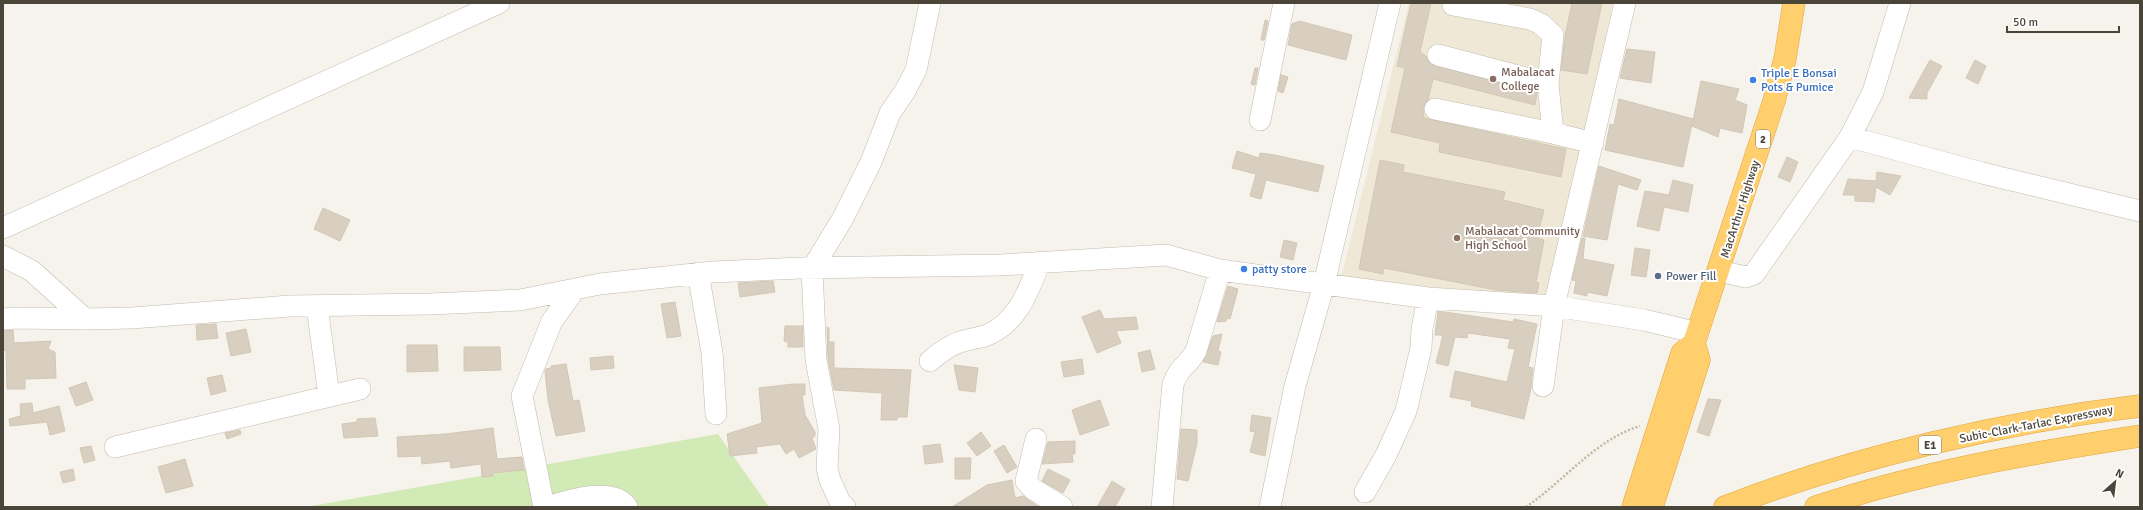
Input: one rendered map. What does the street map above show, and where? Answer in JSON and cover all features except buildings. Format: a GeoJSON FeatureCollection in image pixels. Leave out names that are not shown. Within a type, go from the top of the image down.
{"type":"FeatureCollection","features":[{"type":"Feature","properties":{"kind":"highway","name":"MacArthur Highway"},"geometry":{"type":"LineString","coordinates":[[1633,507],[1682,353],[1696,338],[1774,101],[1785,59],[1794,3]]}},
{"type":"Feature","properties":{"kind":"highway"},"geometry":{"type":"LineString","coordinates":[[1652,507],[1699,360],[1696,338]]}},
{"type":"Feature","properties":{"kind":"highway","name":"Subic-Clark-Tarlac Expressway"},"geometry":{"type":"LineString","coordinates":[[1725,507],[1818,476],[1909,450],[2036,422],[2140,406]]}},
{"type":"Feature","properties":{"kind":"highway"},"geometry":{"type":"LineString","coordinates":[[1816,507],[1883,487],[1984,462],[2140,436]]}},
{"type":"Feature","properties":{"kind":"street"},"geometry":{"type":"LineString","coordinates":[[3,228],[499,3]]}},
{"type":"Feature","properties":{"kind":"street"},"geometry":{"type":"LineString","coordinates":[[844,507],[841,504],[830,480],[827,468],[829,429],[816,360],[812,269],[843,218],[871,162],[890,113],[905,91],[916,70],[930,3]]}},
{"type":"Feature","properties":{"kind":"street"},"geometry":{"type":"LineString","coordinates":[[1260,120],[1284,3]]}},
{"type":"Feature","properties":{"kind":"street"},"geometry":{"type":"LineString","coordinates":[[1270,507],[1295,386],[1324,284],[1390,3]]}},
{"type":"Feature","properties":{"kind":"street"},"geometry":{"type":"LineString","coordinates":[[1543,386],[1554,306],[1625,3]]}},
{"type":"Feature","properties":{"kind":"street"},"geometry":{"type":"LineString","coordinates":[[1719,271],[1746,277],[1754,274],[1850,137],[1873,92],[1900,3]]}},
{"type":"Feature","properties":{"kind":"street"},"geometry":{"type":"LineString","coordinates":[[1453,5],[1530,20],[1541,24],[1553,35],[1548,84],[1553,133]]}},
{"type":"Feature","properties":{"kind":"street"},"geometry":{"type":"LineString","coordinates":[[1438,54],[1548,84]]}},
{"type":"Feature","properties":{"kind":"street"},"geometry":{"type":"LineString","coordinates":[[1435,109],[1553,133],[1593,143]]}},
{"type":"Feature","properties":{"kind":"street"},"geometry":{"type":"LineString","coordinates":[[1850,137],[1990,175],[2140,211]]}},
{"type":"Feature","properties":{"kind":"street"},"geometry":{"type":"LineString","coordinates":[[3,319],[132,318],[188,312],[317,306],[430,304],[520,300],[600,284],[698,274],[1040,262],[1166,255],[1220,270],[1428,298],[1554,306],[1644,320],[1696,338]]}},
{"type":"Feature","properties":{"kind":"street"},"geometry":{"type":"LineString","coordinates":[[3,256],[32,271],[85,319]]}},
{"type":"Feature","properties":{"kind":"street"},"geometry":{"type":"LineString","coordinates":[[930,361],[950,346],[966,340],[984,337],[1010,321],[1029,290],[1040,262]]}},
{"type":"Feature","properties":{"kind":"street"},"geometry":{"type":"LineString","coordinates":[[1162,507],[1173,384],[1177,372],[1192,360],[1196,351],[1220,270]]}},
{"type":"Feature","properties":{"kind":"street"},"geometry":{"type":"LineString","coordinates":[[698,274],[712,352],[716,414]]}},
{"type":"Feature","properties":{"kind":"street"},"geometry":{"type":"LineString","coordinates":[[544,507],[522,396],[552,321],[575,289]]}},
{"type":"Feature","properties":{"kind":"street"},"geometry":{"type":"LineString","coordinates":[[1365,492],[1386,455],[1406,411],[1421,348],[1422,328],[1428,298]]}},
{"type":"Feature","properties":{"kind":"street"},"geometry":{"type":"LineString","coordinates":[[317,306],[329,396]]}},
{"type":"Feature","properties":{"kind":"street"},"geometry":{"type":"LineString","coordinates":[[115,447],[360,389]]}},
{"type":"Feature","properties":{"kind":"street"},"geometry":{"type":"LineString","coordinates":[[1036,439],[1026,481],[1033,489],[1062,507]]}},
{"type":"Feature","properties":{"kind":"street"},"geometry":{"type":"LineString","coordinates":[[548,507],[578,499],[600,496],[613,497],[624,503],[627,507]]}},
{"type":"Feature","properties":{"kind":"path"},"geometry":{"type":"LineString","coordinates":[[1526,507],[1605,442],[1625,430],[1645,424],[1659,426]]}},
{"type":"Feature","properties":{"kind":"shaded area"},"geometry":{"type":"Polygon","coordinates":[[[1409,3],[1613,3],[1551,300],[1341,278],[1409,3]]]}},
{"type":"Feature","properties":{"kind":"green space"},"geometry":{"type":"Polygon","coordinates":[[[718,434],[769,507],[306,507],[718,434]]]}},
{"type":"Feature","properties":{"kind":"place","name":"Mabalacat College"},"geometry":{"type":"Point","coordinates":[1493,79]}},
{"type":"Feature","properties":{"kind":"place","name":"Triple E Bonsai Pots & Pumice"},"geometry":{"type":"Point","coordinates":[1753,80]}},
{"type":"Feature","properties":{"kind":"place","name":"Mabalacat Community High School"},"geometry":{"type":"Point","coordinates":[1457,238]}},
{"type":"Feature","properties":{"kind":"place","name":"patty store"},"geometry":{"type":"Point","coordinates":[1244,269]}},
{"type":"Feature","properties":{"kind":"place","name":"Power Fill"},"geometry":{"type":"Point","coordinates":[1658,276]}}]}
